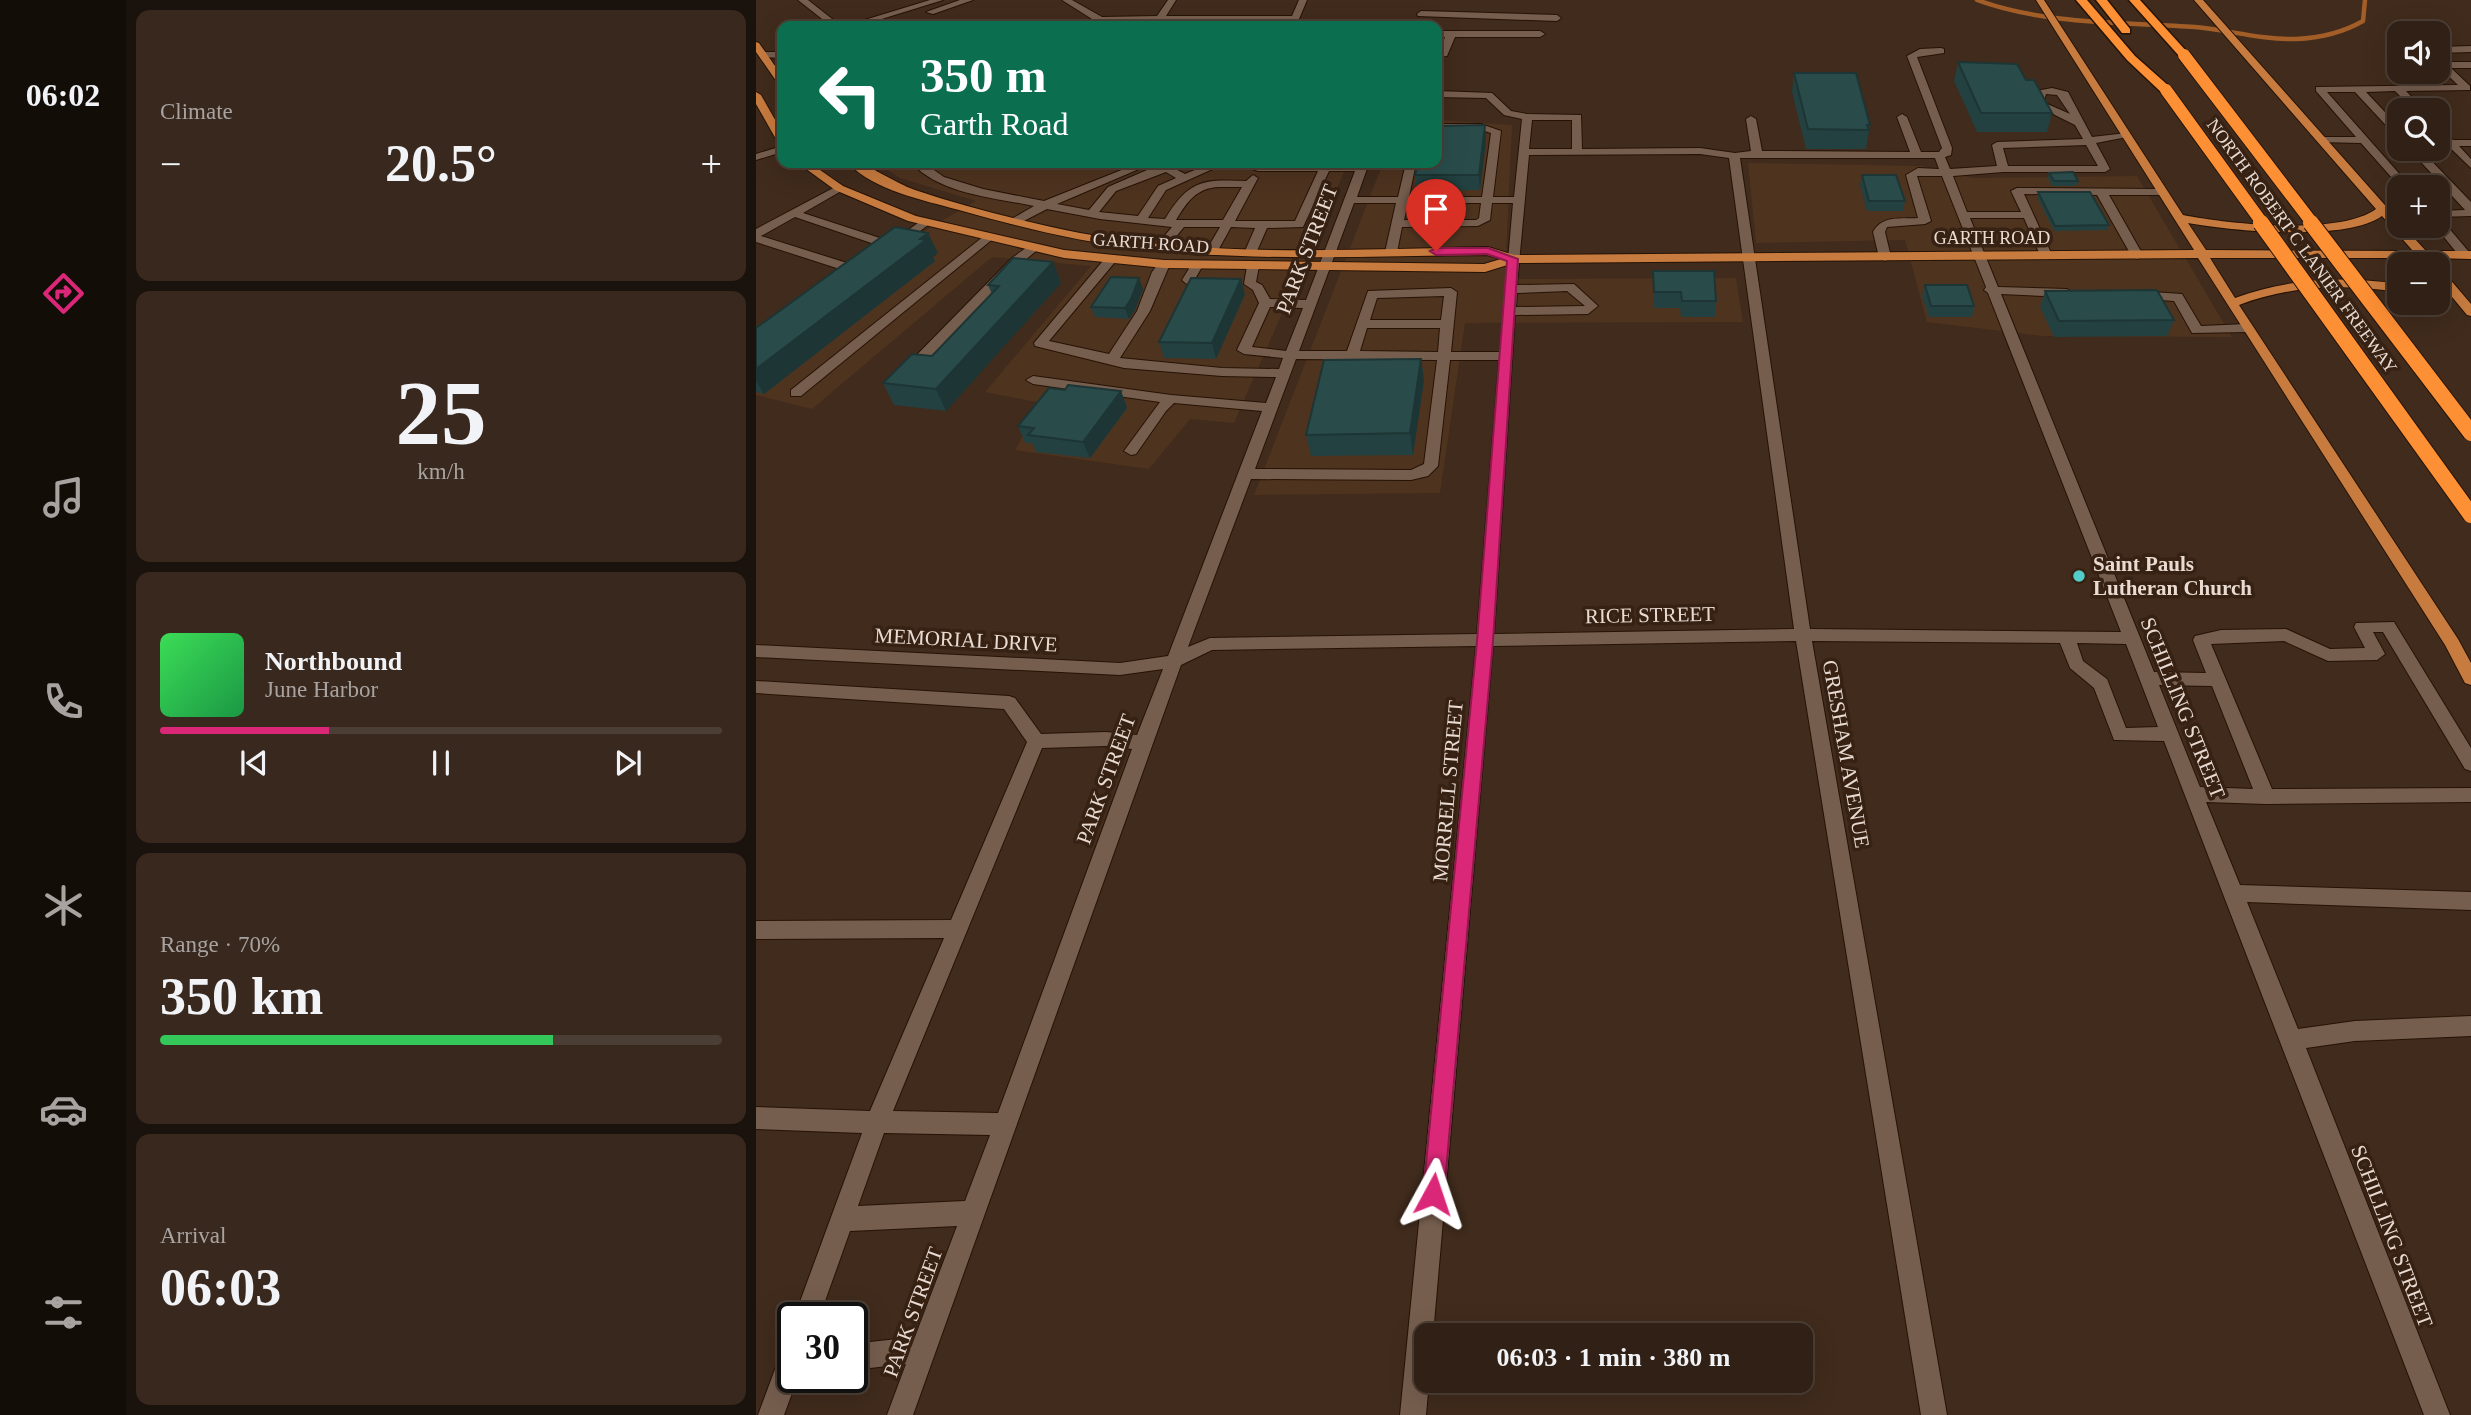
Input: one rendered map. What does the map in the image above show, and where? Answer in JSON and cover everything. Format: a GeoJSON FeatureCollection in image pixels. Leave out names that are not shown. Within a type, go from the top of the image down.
{"type":"FeatureCollection","features":[{"type":"Feature","properties":{"kind":"highway"},"geometry":{"type":"LineString","coordinates":[[2081,0],[2131,58],[2166,90]]}},
{"type":"Feature","properties":{"kind":"highway"},"geometry":{"type":"LineString","coordinates":[[2101,0],[2132,38]]}},
{"type":"Feature","properties":{"kind":"highway","name":"NORTH ROBERT C LANIER FREEWAY"},"geometry":{"type":"LineString","coordinates":[[2134,0],[2184,55],[2471,433]]}},
{"type":"Feature","properties":{"kind":"highway"},"geometry":{"type":"LineString","coordinates":[[2150,0],[2184,55]]}},
{"type":"Feature","properties":{"kind":"highway","name":"NORTH ROBERT C LANIER FREEWAY"},"geometry":{"type":"LineString","coordinates":[[2140,48],[2166,90],[2471,515]]}},
{"type":"Feature","properties":{"kind":"main road"},"geometry":{"type":"LineString","coordinates":[[2040,0],[2246,328],[2452,643],[2471,679]]}},
{"type":"Feature","properties":{"kind":"main road"},"geometry":{"type":"LineString","coordinates":[[2198,0],[2420,252]]}},
{"type":"Feature","properties":{"kind":"main road"},"geometry":{"type":"LineString","coordinates":[[756,45],[777,75]]}},
{"type":"Feature","properties":{"kind":"main road"},"geometry":{"type":"LineString","coordinates":[[756,95],[777,132]]}},
{"type":"Feature","properties":{"kind":"main road","name":"GARTH ROAD"},"geometry":{"type":"LineString","coordinates":[[810,168],[839,188],[926,222],[1034,248],[1164,264],[1485,268],[1513,259],[2137,254],[2387,259]]}},
{"type":"Feature","properties":{"kind":"main road","name":"GARTH ROAD"},"geometry":{"type":"LineString","coordinates":[[860,168],[957,206],[1014,222],[1083,236],[1161,247],[1212,251],[1488,251],[1513,259]]}},
{"type":"Feature","properties":{"kind":"main road"},"geometry":{"type":"LineString","coordinates":[[839,188],[865,172]]}},
{"type":"Feature","properties":{"kind":"main road"},"geometry":{"type":"LineString","coordinates":[[2177,217],[2200,223],[2232,226],[2329,227],[2371,221],[2383,210]]}},
{"type":"Feature","properties":{"kind":"main road"},"geometry":{"type":"LineString","coordinates":[[988,238],[1014,222]]}},
{"type":"Feature","properties":{"kind":"main road","name":"GARTH ROAD"},"geometry":{"type":"LineString","coordinates":[[2450,257],[2468,255]]}},
{"type":"Feature","properties":{"kind":"main road"},"geometry":{"type":"LineString","coordinates":[[2232,303],[2256,293],[2312,282],[2387,286]]}},
{"type":"Feature","properties":{"kind":"main road"},"geometry":{"type":"LineString","coordinates":[[2450,287],[2468,308]]}},
{"type":"Feature","properties":{"kind":"main road"},"geometry":{"type":"LineString","coordinates":[[2450,301],[2468,308]]}},
{"type":"Feature","properties":{"kind":"street"},"geometry":{"type":"LineString","coordinates":[[802,0],[829,21]]}},
{"type":"Feature","properties":{"kind":"street"},"geometry":{"type":"LineString","coordinates":[[867,21],[939,0]]}},
{"type":"Feature","properties":{"kind":"street"},"geometry":{"type":"LineString","coordinates":[[900,21],[969,0]]}},
{"type":"Feature","properties":{"kind":"street"},"geometry":{"type":"LineString","coordinates":[[1066,0],[1100,20]]}},
{"type":"Feature","properties":{"kind":"street"},"geometry":{"type":"LineString","coordinates":[[1160,18],[1172,0]]}},
{"type":"Feature","properties":{"kind":"street"},"geometry":{"type":"LineString","coordinates":[[1096,21],[1131,18],[1295,19],[1303,0]]}},
{"type":"Feature","properties":{"kind":"street"},"geometry":{"type":"LineString","coordinates":[[1419,21],[1425,0]]}},
{"type":"Feature","properties":{"kind":"street"},"geometry":{"type":"LineString","coordinates":[[1131,18],[1137,9]]}},
{"type":"Feature","properties":{"kind":"street"},"geometry":{"type":"LineString","coordinates":[[1421,14],[1499,11],[1557,18]]}},
{"type":"Feature","properties":{"kind":"street"},"geometry":{"type":"LineString","coordinates":[[1442,34],[1540,34]]}},
{"type":"Feature","properties":{"kind":"street"},"geometry":{"type":"LineString","coordinates":[[1442,54],[1451,34]]}},
{"type":"Feature","properties":{"kind":"street"},"geometry":{"type":"LineString","coordinates":[[2450,50],[2471,49]]}},
{"type":"Feature","properties":{"kind":"street"},"geometry":{"type":"LineString","coordinates":[[1940,50],[1912,56],[1947,148],[1942,167]]}},
{"type":"Feature","properties":{"kind":"street"},"geometry":{"type":"LineString","coordinates":[[2450,64],[2471,65]]}},
{"type":"Feature","properties":{"kind":"street"},"geometry":{"type":"LineString","coordinates":[[2395,175],[2319,89],[2467,88],[2450,72]]}},
{"type":"Feature","properties":{"kind":"street"},"geometry":{"type":"LineString","coordinates":[[2358,89],[2387,120]]}},
{"type":"Feature","properties":{"kind":"street"},"geometry":{"type":"LineString","coordinates":[[1885,257],[1879,232],[1883,224],[1925,221],[1911,175],[1942,167],[2105,169],[2089,141],[2080,123],[2064,94],[2056,90],[2039,93],[2042,103],[2080,123]]}},
{"type":"Feature","properties":{"kind":"street"},"geometry":{"type":"LineString","coordinates":[[2399,90],[2407,98]]}},
{"type":"Feature","properties":{"kind":"street"},"geometry":{"type":"LineString","coordinates":[[1442,94],[1488,95],[1508,113],[1527,117],[1577,117],[1577,152]]}},
{"type":"Feature","properties":{"kind":"street","name":"MORRELL STREET"},"geometry":{"type":"LineString","coordinates":[[1413,1415],[1485,641],[1513,259],[1527,117]]}},
{"type":"Feature","properties":{"kind":"street"},"geometry":{"type":"LineString","coordinates":[[1902,117],[1916,153]]}},
{"type":"Feature","properties":{"kind":"street"},"geometry":{"type":"LineString","coordinates":[[1751,119],[1757,153]]}},
{"type":"Feature","properties":{"kind":"street"},"geometry":{"type":"LineString","coordinates":[[1397,224],[1483,222],[1496,131],[1481,127],[1442,127]]}},
{"type":"Feature","properties":{"kind":"street"},"geometry":{"type":"LineString","coordinates":[[2003,169],[1997,145],[2071,144],[2127,136]]}},
{"type":"Feature","properties":{"kind":"street"},"geometry":{"type":"LineString","coordinates":[[2323,140],[2363,140]]}},
{"type":"Feature","properties":{"kind":"street"},"geometry":{"type":"LineString","coordinates":[[2450,143],[2471,143]]}},
{"type":"Feature","properties":{"kind":"street"},"geometry":{"type":"LineString","coordinates":[[2450,143],[2471,165]]}},
{"type":"Feature","properties":{"kind":"street"},"geometry":{"type":"LineString","coordinates":[[756,157],[777,151]]}},
{"type":"Feature","properties":{"kind":"street"},"geometry":{"type":"LineString","coordinates":[[1525,152],[1700,151],[1735,156],[1757,153],[1916,153],[1942,167]]}},
{"type":"Feature","properties":{"kind":"street","name":"GRESHAM AVENUE"},"geometry":{"type":"LineString","coordinates":[[1735,156],[1733,161],[1750,257],[1803,635],[1934,1415]]}},
{"type":"Feature","properties":{"kind":"street"},"geometry":{"type":"LineString","coordinates":[[2425,161],[2471,211]]}},
{"type":"Feature","properties":{"kind":"street","name":"SCHILLING STREET"},"geometry":{"type":"LineString","coordinates":[[1942,167],[2292,1040],[2437,1415]]}},
{"type":"Feature","properties":{"kind":"street"},"geometry":{"type":"LineString","coordinates":[[865,172],[874,168]]}},
{"type":"Feature","properties":{"kind":"street"},"geometry":{"type":"LineString","coordinates":[[925,168],[940,178],[981,191],[1045,205],[1141,220],[1226,225],[1299,225],[1325,168]]}},
{"type":"Feature","properties":{"kind":"street"},"geometry":{"type":"LineString","coordinates":[[1014,222],[1045,205],[1136,168]]}},
{"type":"Feature","properties":{"kind":"street"},"geometry":{"type":"LineString","coordinates":[[1141,220],[1161,188],[1207,168]]}},
{"type":"Feature","properties":{"kind":"street"},"geometry":{"type":"LineString","coordinates":[[1212,251],[1258,168]]}},
{"type":"Feature","properties":{"kind":"street","name":"PARK STREET"},"geometry":{"type":"LineString","coordinates":[[900,1415],[1143,743],[1362,168]]}},
{"type":"Feature","properties":{"kind":"street"},"geometry":{"type":"LineString","coordinates":[[1391,252],[1409,168]]}},
{"type":"Feature","properties":{"kind":"street"},"geometry":{"type":"LineString","coordinates":[[1093,214],[1112,189],[1151,172],[1168,169],[1182,177]]}},
{"type":"Feature","properties":{"kind":"street"},"geometry":{"type":"LineString","coordinates":[[1161,247],[1186,193],[1197,185],[1249,184]]}},
{"type":"Feature","properties":{"kind":"street"},"geometry":{"type":"LineString","coordinates":[[756,236],[839,188]]}},
{"type":"Feature","properties":{"kind":"street"},"geometry":{"type":"LineString","coordinates":[[2046,255],[2017,191],[2094,189],[2102,192],[2161,192]]}},
{"type":"Feature","properties":{"kind":"street"},"geometry":{"type":"LineString","coordinates":[[957,206],[981,191]]}},
{"type":"Feature","properties":{"kind":"street"},"geometry":{"type":"LineString","coordinates":[[2102,192],[2137,254]]}},
{"type":"Feature","properties":{"kind":"street"},"geometry":{"type":"LineString","coordinates":[[1349,200],[1520,200]]}},
{"type":"Feature","properties":{"kind":"street"},"geometry":{"type":"LineString","coordinates":[[2450,213],[2471,211]]}},
{"type":"Feature","properties":{"kind":"street"},"geometry":{"type":"LineString","coordinates":[[793,213],[892,246]]}},
{"type":"Feature","properties":{"kind":"street"},"geometry":{"type":"LineString","coordinates":[[1961,215],[2029,215]]}},
{"type":"Feature","properties":{"kind":"street"},"geometry":{"type":"LineString","coordinates":[[756,236],[849,268],[866,265],[926,222]]}},
{"type":"Feature","properties":{"kind":"street"},"geometry":{"type":"LineString","coordinates":[[1251,251],[1262,225]]}},
{"type":"Feature","properties":{"kind":"street"},"geometry":{"type":"LineString","coordinates":[[2450,235],[2468,255]]}},
{"type":"Feature","properties":{"kind":"street"},"geometry":{"type":"LineString","coordinates":[[796,393],[988,238]]}},
{"type":"Feature","properties":{"kind":"street"},"geometry":{"type":"LineString","coordinates":[[893,386],[1016,261],[1034,248]]}},
{"type":"Feature","properties":{"kind":"street"},"geometry":{"type":"LineString","coordinates":[[1111,259],[1040,344],[1124,364],[1222,372],[1352,355],[1506,356]]}},
{"type":"Feature","properties":{"kind":"street"},"geometry":{"type":"LineString","coordinates":[[1112,360],[1135,326],[1154,290],[1155,275],[1164,264]]}},
{"type":"Feature","properties":{"kind":"street"},"geometry":{"type":"LineString","coordinates":[[1197,265],[1188,280],[1196,285],[1237,284],[1258,288],[1265,303],[1244,351],[1288,364]]}},
{"type":"Feature","properties":{"kind":"street"},"geometry":{"type":"LineString","coordinates":[[1237,284],[1253,266]]}},
{"type":"Feature","properties":{"kind":"street"},"geometry":{"type":"LineString","coordinates":[[1509,310],[1588,310],[1592,306],[1570,287],[1511,289]]}},
{"type":"Feature","properties":{"kind":"street"},"geometry":{"type":"LineString","coordinates":[[1990,290],[2084,293]]}},
{"type":"Feature","properties":{"kind":"street"},"geometry":{"type":"LineString","coordinates":[[1246,474],[1423,473],[1431,466],[1451,292],[1372,294],[1352,355]]}},
{"type":"Feature","properties":{"kind":"street"},"geometry":{"type":"LineString","coordinates":[[2125,295],[2178,297],[2197,330],[2246,328]]}},
{"type":"Feature","properties":{"kind":"street"},"geometry":{"type":"LineString","coordinates":[[1265,303],[1311,304]]}},
{"type":"Feature","properties":{"kind":"street"},"geometry":{"type":"LineString","coordinates":[[1362,324],[1448,324]]}},
{"type":"Feature","properties":{"kind":"street"},"geometry":{"type":"LineString","coordinates":[[1033,380],[1171,399],[1271,408]]}},
{"type":"Feature","properties":{"kind":"street"},"geometry":{"type":"LineString","coordinates":[[1131,451],[1160,408],[1171,399]]}},
{"type":"Feature","properties":{"kind":"street"},"geometry":{"type":"LineString","coordinates":[[2266,797],[2200,640],[2221,636],[2286,635],[2328,655],[2377,654],[2362,627],[2388,626],[2471,764]]}},
{"type":"Feature","properties":{"kind":"street","name":"RICE STREET"},"geometry":{"type":"LineString","coordinates":[[1174,661],[1210,644],[1803,635],[2131,638]]}},
{"type":"Feature","properties":{"kind":"street"},"geometry":{"type":"LineString","coordinates":[[2067,638],[2076,664],[2101,684],[2120,735],[2169,734]]}},
{"type":"Feature","properties":{"kind":"street","name":"MEMORIAL DRIVE"},"geometry":{"type":"LineString","coordinates":[[756,651],[1119,669],[1174,661]]}},
{"type":"Feature","properties":{"kind":"street"},"geometry":{"type":"LineString","coordinates":[[2147,678],[2215,680]]}},
{"type":"Feature","properties":{"kind":"street"},"geometry":{"type":"LineString","coordinates":[[756,687],[1009,703],[1036,741]]}},
{"type":"Feature","properties":{"kind":"street"},"geometry":{"type":"LineString","coordinates":[[1036,741],[1106,740],[1143,743]]}},
{"type":"Feature","properties":{"kind":"street"},"geometry":{"type":"LineString","coordinates":[[812,1302],[877,1122],[1036,741]]}},
{"type":"Feature","properties":{"kind":"street"},"geometry":{"type":"LineString","coordinates":[[2194,794],[2266,797],[2471,795]]}},
{"type":"Feature","properties":{"kind":"street"},"geometry":{"type":"LineString","coordinates":[[2233,893],[2471,901]]}},
{"type":"Feature","properties":{"kind":"street"},"geometry":{"type":"LineString","coordinates":[[756,930],[958,929]]}},
{"type":"Feature","properties":{"kind":"street"},"geometry":{"type":"LineString","coordinates":[[2292,1040],[2355,1031],[2471,1026]]}},
{"type":"Feature","properties":{"kind":"street"},"geometry":{"type":"LineString","coordinates":[[756,1118],[1005,1124]]}},
{"type":"Feature","properties":{"kind":"street"},"geometry":{"type":"LineString","coordinates":[[841,1219],[973,1213]]}},
{"type":"Feature","properties":{"kind":"street"},"geometry":{"type":"LineString","coordinates":[[868,1355],[924,1349]]}},
{"type":"Feature","properties":{"kind":"street"},"geometry":{"type":"LineString","coordinates":[[771,1415],[779,1393]]}},
{"type":"Feature","properties":{"kind":"shaded area"},"geometry":{"type":"Polygon","coordinates":[[[1442,120],[1512,125],[1505,279],[1736,278],[1743,322],[1465,323],[1440,493],[1254,495],[1381,168],[1442,168],[1442,120]]]}},
{"type":"Feature","properties":{"kind":"shaded area"},"geometry":{"type":"Polygon","coordinates":[[[1748,163],[1923,166],[1972,178],[2137,176],[2232,337],[2042,336],[1927,322],[1905,240],[1756,243],[1748,163]]]}},
{"type":"Feature","properties":{"kind":"shaded area"},"geometry":{"type":"Polygon","coordinates":[[[885,168],[1346,168],[1234,423],[1190,419],[1149,469],[1015,450],[1041,403],[985,392],[1091,266],[992,257],[812,409],[756,395],[756,350],[917,235],[976,201],[900,178],[885,168]]]}},
{"type":"Feature","properties":{"kind":"building"},"geometry":{"type":"Polygon","coordinates":[[[1958,62],[2017,64],[2026,80],[2034,80],[2052,113],[1981,113],[1958,62]]]}},
{"type":"Feature","properties":{"kind":"building"},"geometry":{"type":"Polygon","coordinates":[[[1794,73],[1856,73],[1869,130],[1808,129],[1794,73]]]}},
{"type":"Feature","properties":{"kind":"building"},"geometry":{"type":"Polygon","coordinates":[[[1485,125],[1479,175],[1415,175],[1417,168],[1442,168],[1442,126],[1485,125]]]}},
{"type":"Feature","properties":{"kind":"building"},"geometry":{"type":"Polygon","coordinates":[[[2073,172],[2078,181],[2054,181],[2049,173],[2073,172]]]}},
{"type":"Feature","properties":{"kind":"building"},"geometry":{"type":"Polygon","coordinates":[[[1862,175],[1896,175],[1905,201],[1869,201],[1862,175]]]}},
{"type":"Feature","properties":{"kind":"building"},"geometry":{"type":"Polygon","coordinates":[[[2038,192],[2090,192],[2109,225],[2055,226],[2038,192]]]}},
{"type":"Feature","properties":{"kind":"building"},"geometry":{"type":"Polygon","coordinates":[[[895,227],[928,233],[920,239],[926,240],[756,369],[756,328],[895,227]]]}},
{"type":"Feature","properties":{"kind":"building"},"geometry":{"type":"Polygon","coordinates":[[[1013,258],[1053,262],[936,389],[883,383],[912,354],[932,356],[999,286],[988,285],[1013,258]]]}},
{"type":"Feature","properties":{"kind":"building"},"geometry":{"type":"Polygon","coordinates":[[[1653,271],[1714,271],[1716,301],[1682,301],[1681,292],[1654,292],[1653,271]]]}},
{"type":"Feature","properties":{"kind":"building"},"geometry":{"type":"Polygon","coordinates":[[[1111,277],[1139,278],[1125,308],[1091,307],[1111,277]]]}},
{"type":"Feature","properties":{"kind":"building"},"geometry":{"type":"Polygon","coordinates":[[[1191,278],[1241,279],[1212,343],[1159,342],[1191,278]]]}},
{"type":"Feature","properties":{"kind":"building"},"geometry":{"type":"Polygon","coordinates":[[[1925,285],[1967,285],[1974,306],[1931,306],[1925,285]]]}},
{"type":"Feature","properties":{"kind":"building"},"geometry":{"type":"Polygon","coordinates":[[[2157,290],[2174,320],[2059,321],[2045,291],[2157,290]]]}},
{"type":"Feature","properties":{"kind":"building"},"geometry":{"type":"Polygon","coordinates":[[[1421,359],[1410,433],[1306,435],[1324,360],[1421,359]]]}},
{"type":"Feature","properties":{"kind":"building"},"geometry":{"type":"Polygon","coordinates":[[[1068,385],[1121,391],[1083,442],[1028,435],[1034,428],[1018,426],[1049,388],[1065,390],[1068,385]]]}},
{"type":"Feature","properties":{"kind":"waterway"},"geometry":{"type":"LineString","coordinates":[[1977,0],[2057,18],[2195,27],[2296,39],[2331,34],[2363,21],[2365,0]]}},
{"type":"Feature","properties":{"kind":"place","name":"Saint Pauls Lutheran Church"},"geometry":{"type":"Point","coordinates":[2079,576]}},
{"type":"Feature","properties":{"kind":"route"},"geometry":{"type":"LineString","coordinates":[[1433,1194],[1485,641],[1513,259],[1488,251],[1436,251]]}}]}
